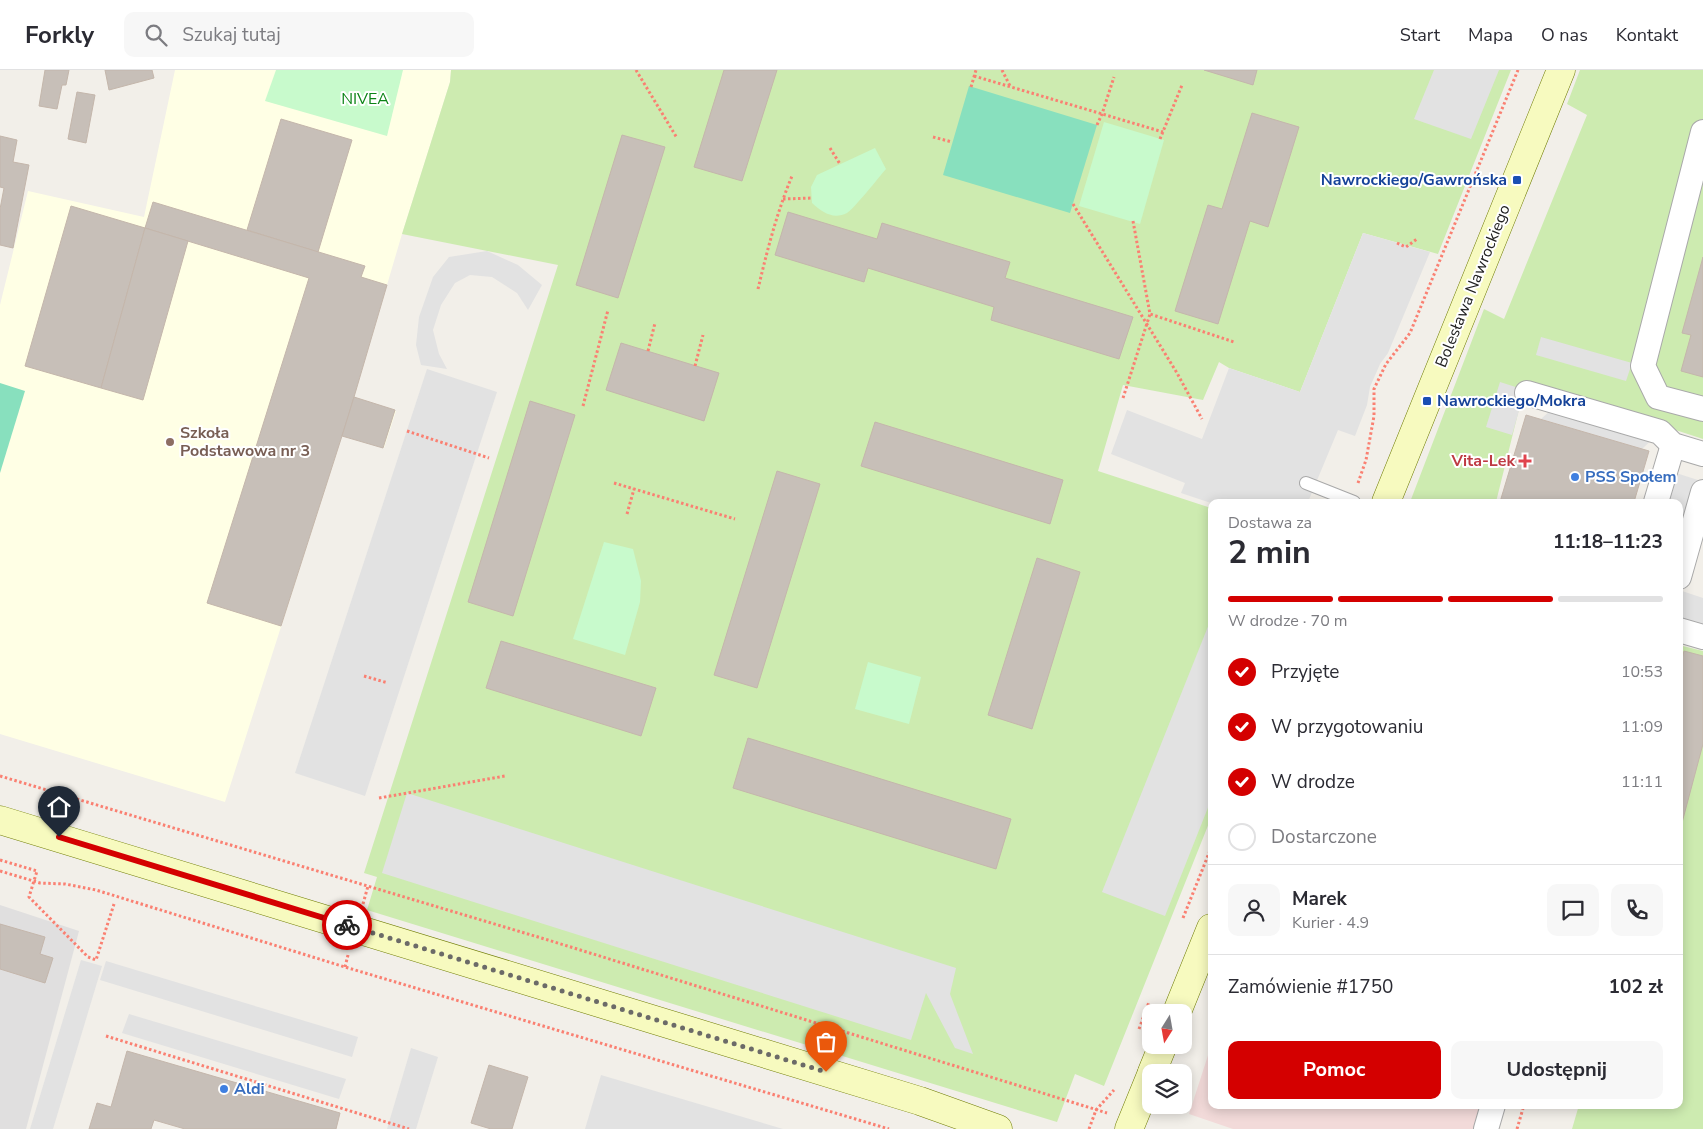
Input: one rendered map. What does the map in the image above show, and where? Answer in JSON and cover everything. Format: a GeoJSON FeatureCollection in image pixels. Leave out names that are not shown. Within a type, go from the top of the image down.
{"type":"FeatureCollection","features":[{"type":"Feature","properties":{"kind":"street","name":"Bolesława Nawrockiego"},"geometry":{"type":"LineString","coordinates":[[1387,499],[1561,70]]}},
{"type":"Feature","properties":{"kind":"street"},"geometry":{"type":"LineString","coordinates":[[1703,132],[1643,366],[1658,397],[1703,409]]}},
{"type":"Feature","properties":{"kind":"street"},"geometry":{"type":"LineString","coordinates":[[1527,394],[1660,432],[1673,445],[1703,454]]}},
{"type":"Feature","properties":{"kind":"street"},"geometry":{"type":"LineString","coordinates":[[1657,499],[1673,445]]}},
{"type":"Feature","properties":{"kind":"street"},"geometry":{"type":"LineString","coordinates":[[1683,563],[1703,492]]}},
{"type":"Feature","properties":{"kind":"street"},"geometry":{"type":"LineString","coordinates":[[1683,631],[1703,637]]}},
{"type":"Feature","properties":{"kind":"street"},"geometry":{"type":"LineString","coordinates":[[0,820],[920,1101],[998,1129]]}},
{"type":"Feature","properties":{"kind":"street"},"geometry":{"type":"LineString","coordinates":[[1180,1004],[1208,935]]}},
{"type":"Feature","properties":{"kind":"street"},"geometry":{"type":"LineString","coordinates":[[1129,1129],[1142,1098]]}},
{"type":"Feature","properties":{"kind":"street"},"geometry":{"type":"LineString","coordinates":[[1486,1129],[1492,1109]]}},
{"type":"Feature","properties":{"kind":"lane"},"geometry":{"type":"LineString","coordinates":[[1306,483],[1346,499]]}},
{"type":"Feature","properties":{"kind":"path"},"geometry":{"type":"LineString","coordinates":[[636,70],[677,138]]}},
{"type":"Feature","properties":{"kind":"path"},"geometry":{"type":"LineString","coordinates":[[971,87],[976,70]]}},
{"type":"Feature","properties":{"kind":"path"},"geometry":{"type":"LineString","coordinates":[[1002,70],[1010,86]]}},
{"type":"Feature","properties":{"kind":"path"},"geometry":{"type":"LineString","coordinates":[[1354,499],[1366,460],[1374,416],[1374,389],[1386,364],[1410,333],[1518,70]]}},
{"type":"Feature","properties":{"kind":"path"},"geometry":{"type":"LineString","coordinates":[[974,76],[1163,132]]}},
{"type":"Feature","properties":{"kind":"path"},"geometry":{"type":"LineString","coordinates":[[1097,125],[1114,76]]}},
{"type":"Feature","properties":{"kind":"path"},"geometry":{"type":"LineString","coordinates":[[1160,139],[1182,85]]}},
{"type":"Feature","properties":{"kind":"path"},"geometry":{"type":"LineString","coordinates":[[933,136],[952,142]]}},
{"type":"Feature","properties":{"kind":"path"},"geometry":{"type":"LineString","coordinates":[[830,148],[840,164]]}},
{"type":"Feature","properties":{"kind":"path"},"geometry":{"type":"LineString","coordinates":[[758,289],[767,251],[792,176]]}},
{"type":"Feature","properties":{"kind":"path"},"geometry":{"type":"LineString","coordinates":[[784,199],[812,198]]}},
{"type":"Feature","properties":{"kind":"path"},"geometry":{"type":"LineString","coordinates":[[1073,204],[1202,419]]}},
{"type":"Feature","properties":{"kind":"path"},"geometry":{"type":"LineString","coordinates":[[1123,398],[1150,314],[1133,221]]}},
{"type":"Feature","properties":{"kind":"path"},"geometry":{"type":"LineString","coordinates":[[1397,243],[1406,247],[1418,239]]}},
{"type":"Feature","properties":{"kind":"path"},"geometry":{"type":"LineString","coordinates":[[583,406],[608,310]]}},
{"type":"Feature","properties":{"kind":"path"},"geometry":{"type":"LineString","coordinates":[[1150,314],[1234,342]]}},
{"type":"Feature","properties":{"kind":"path"},"geometry":{"type":"LineString","coordinates":[[648,351],[655,323]]}},
{"type":"Feature","properties":{"kind":"path"},"geometry":{"type":"LineString","coordinates":[[695,366],[703,335]]}},
{"type":"Feature","properties":{"kind":"path"},"geometry":{"type":"LineString","coordinates":[[407,431],[488,458]]}},
{"type":"Feature","properties":{"kind":"path"},"geometry":{"type":"LineString","coordinates":[[614,483],[735,519]]}},
{"type":"Feature","properties":{"kind":"path"},"geometry":{"type":"LineString","coordinates":[[626,514],[634,489]]}},
{"type":"Feature","properties":{"kind":"path"},"geometry":{"type":"LineString","coordinates":[[364,676],[388,683]]}},
{"type":"Feature","properties":{"kind":"path"},"geometry":{"type":"LineString","coordinates":[[0,776],[548,940],[1096,1110]]}},
{"type":"Feature","properties":{"kind":"path"},"geometry":{"type":"LineString","coordinates":[[379,798],[505,776]]}},
{"type":"Feature","properties":{"kind":"path"},"geometry":{"type":"LineString","coordinates":[[0,860],[37,871],[29,897],[88,957],[96,960],[114,904]]}},
{"type":"Feature","properties":{"kind":"path"},"geometry":{"type":"LineString","coordinates":[[0,871],[40,883],[65,884],[96,890],[889,1129]]}},
{"type":"Feature","properties":{"kind":"path"},"geometry":{"type":"LineString","coordinates":[[106,1036],[408,1129]]}},
{"type":"Feature","properties":{"kind":"path"},"geometry":{"type":"LineString","coordinates":[[1089,1129],[1096,1110],[1115,1089]]}},
{"type":"Feature","properties":{"kind":"path"},"geometry":{"type":"LineString","coordinates":[[1517,1129],[1523,1109]]}},
{"type":"Feature","properties":{"kind":"shaded area","name":"Szkoła Podstawowa nr 3"},"geometry":{"type":"Polygon","coordinates":[[[175,70],[451,70],[450,82],[402,234],[354,397],[396,411],[384,448],[342,436],[225,802],[0,734],[0,305],[28,191],[144,217],[175,70]]]}},
{"type":"Feature","properties":{"kind":"shaded area"},"geometry":{"type":"Polygon","coordinates":[[[1434,70],[1499,70],[1471,139],[1414,119],[1434,70]]]}},
{"type":"Feature","properties":{"kind":"shaded area"},"geometry":{"type":"Polygon","coordinates":[[[1363,233],[1430,252],[1388,353],[1380,364],[1370,387],[1367,405],[1355,436],[1338,430],[1309,499],[1208,499],[1208,502],[1181,493],[1185,483],[1111,454],[1127,410],[1202,439],[1229,368],[1300,392],[1363,233]]]}},
{"type":"Feature","properties":{"kind":"shaded area"},"geometry":{"type":"Polygon","coordinates":[[[487,251],[518,265],[542,285],[528,310],[517,293],[492,277],[470,275],[455,283],[441,305],[433,330],[439,354],[447,369],[421,365],[416,345],[419,317],[433,277],[449,257],[487,251]]]}},
{"type":"Feature","properties":{"kind":"shaded area"},"geometry":{"type":"Polygon","coordinates":[[[1541,337],[1632,363],[1626,381],[1536,355],[1541,337]]]}},
{"type":"Feature","properties":{"kind":"shaded area"},"geometry":{"type":"Polygon","coordinates":[[[427,369],[497,392],[365,796],[295,773],[427,369]]]}},
{"type":"Feature","properties":{"kind":"shaded area"},"geometry":{"type":"Polygon","coordinates":[[[1500,382],[1525,390],[1512,435],[1486,427],[1500,382]]]}},
{"type":"Feature","properties":{"kind":"shaded area"},"geometry":{"type":"Polygon","coordinates":[[[1559,403],[1660,432],[1642,449],[1541,419],[1559,403]]]}},
{"type":"Feature","properties":{"kind":"shaded area"},"geometry":{"type":"Polygon","coordinates":[[[1673,472],[1701,481],[1683,539],[1683,499],[1665,499],[1673,472]]]}},
{"type":"Feature","properties":{"kind":"shaded area"},"geometry":{"type":"Polygon","coordinates":[[[1683,591],[1703,598],[1703,637],[1683,631],[1683,591]]]}},
{"type":"Feature","properties":{"kind":"shaded area"},"geometry":{"type":"Polygon","coordinates":[[[1208,627],[1208,808],[1165,916],[1102,892],[1208,627]]]}},
{"type":"Feature","properties":{"kind":"shaded area"},"geometry":{"type":"Polygon","coordinates":[[[407,793],[956,968],[950,994],[973,1054],[955,1048],[926,993],[911,1040],[382,873],[407,793]]]}},
{"type":"Feature","properties":{"kind":"shaded area"},"geometry":{"type":"Polygon","coordinates":[[[0,905],[79,931],[26,1129],[0,1129],[0,905]]]}},
{"type":"Feature","properties":{"kind":"shaded area"},"geometry":{"type":"Polygon","coordinates":[[[81,960],[102,966],[53,1129],[30,1129],[81,960]]]}},
{"type":"Feature","properties":{"kind":"shaded area"},"geometry":{"type":"Polygon","coordinates":[[[106,961],[358,1037],[352,1057],[100,980],[106,961]]]}},
{"type":"Feature","properties":{"kind":"shaded area"},"geometry":{"type":"Polygon","coordinates":[[[129,1014],[346,1079],[339,1099],[122,1033],[129,1014]]]}},
{"type":"Feature","properties":{"kind":"shaded area"},"geometry":{"type":"Polygon","coordinates":[[[411,1048],[438,1057],[416,1129],[387,1129],[411,1048]]]}},
{"type":"Feature","properties":{"kind":"shaded area"},"geometry":{"type":"Polygon","coordinates":[[[1208,1055],[1208,1109],[1483,1109],[1476,1129],[1233,1129],[1189,1114],[1192,1114],[1192,1105],[1208,1055]]]}},
{"type":"Feature","properties":{"kind":"shaded area"},"geometry":{"type":"Polygon","coordinates":[[[601,1075],[783,1129],[585,1129],[601,1075]]]}},
{"type":"Feature","properties":{"kind":"green space","name":"NIVEA"},"geometry":{"type":"Polygon","coordinates":[[[276,70],[403,70],[387,136],[265,101],[276,70]]]}},
{"type":"Feature","properties":{"kind":"green space"},"geometry":{"type":"Polygon","coordinates":[[[451,70],[1511,70],[1438,254],[1363,233],[1300,392],[1229,368],[1219,362],[1203,400],[1123,385],[1098,471],[1208,507],[1208,826],[1104,1086],[1075,1074],[1057,1122],[367,910],[377,877],[364,873],[558,265],[402,234],[450,82],[451,70]]]}},
{"type":"Feature","properties":{"kind":"green space"},"geometry":{"type":"Polygon","coordinates":[[[1580,70],[1703,70],[1703,439],[1526,381],[1497,499],[1411,499],[1484,309],[1504,319],[1587,115],[1567,104],[1580,70]]]}},
{"type":"Feature","properties":{"kind":"green space"},"geometry":{"type":"Polygon","coordinates":[[[969,86],[1097,125],[1070,213],[943,175],[969,86]]]}},
{"type":"Feature","properties":{"kind":"green space"},"geometry":{"type":"Polygon","coordinates":[[[1104,122],[1164,140],[1140,224],[1079,206],[1104,122]]]}},
{"type":"Feature","properties":{"kind":"green space"},"geometry":{"type":"Polygon","coordinates":[[[875,148],[886,169],[850,211],[842,215],[832,215],[824,212],[812,203],[811,187],[817,175],[875,148]]]}},
{"type":"Feature","properties":{"kind":"green space"},"geometry":{"type":"Polygon","coordinates":[[[0,383],[25,391],[0,473],[0,383]]]}},
{"type":"Feature","properties":{"kind":"green space"},"geometry":{"type":"Polygon","coordinates":[[[604,542],[633,549],[641,581],[640,602],[625,655],[573,639],[604,542]]]}},
{"type":"Feature","properties":{"kind":"green space"},"geometry":{"type":"Polygon","coordinates":[[[1683,646],[1703,651],[1703,1129],[1572,1129],[1578,1109],[1683,1109],[1683,646]]]}},
{"type":"Feature","properties":{"kind":"green space"},"geometry":{"type":"Polygon","coordinates":[[[868,662],[921,677],[909,724],[855,709],[868,662]]]}},
{"type":"Feature","properties":{"kind":"building"},"geometry":{"type":"Polygon","coordinates":[[[45,70],[69,70],[66,85],[62,85],[57,109],[39,106],[45,70]]]}},
{"type":"Feature","properties":{"kind":"building"},"geometry":{"type":"Polygon","coordinates":[[[105,70],[152,70],[154,78],[109,90],[105,70]]]}},
{"type":"Feature","properties":{"kind":"building"},"geometry":{"type":"Polygon","coordinates":[[[724,70],[777,70],[742,181],[694,167],[724,70]]]}},
{"type":"Feature","properties":{"kind":"building"},"geometry":{"type":"Polygon","coordinates":[[[1204,70],[1257,70],[1253,85],[1204,70]]]}},
{"type":"Feature","properties":{"kind":"building"},"geometry":{"type":"Polygon","coordinates":[[[77,92],[95,95],[86,143],[68,139],[77,92]]]}},
{"type":"Feature","properties":{"kind":"building"},"geometry":{"type":"Polygon","coordinates":[[[1252,113],[1299,127],[1268,227],[1250,221],[1218,324],[1175,311],[1208,205],[1222,209],[1252,113]]]}},
{"type":"Feature","properties":{"kind":"building"},"geometry":{"type":"Polygon","coordinates":[[[281,119],[352,140],[318,252],[247,230],[281,119]]]}},
{"type":"Feature","properties":{"kind":"building"},"geometry":{"type":"Polygon","coordinates":[[[622,135],[665,147],[618,298],[576,285],[622,135]]]}},
{"type":"Feature","properties":{"kind":"building"},"geometry":{"type":"Polygon","coordinates":[[[0,136],[17,140],[13,162],[29,165],[13,248],[0,245],[0,209],[4,188],[0,187],[0,136]]]}},
{"type":"Feature","properties":{"kind":"building"},"geometry":{"type":"Polygon","coordinates":[[[153,202],[365,266],[361,277],[387,285],[349,414],[281,626],[207,603],[309,278],[145,228],[153,202]]]}},
{"type":"Feature","properties":{"kind":"building"},"geometry":{"type":"Polygon","coordinates":[[[71,206],[145,228],[101,388],[25,366],[71,206]]]}},
{"type":"Feature","properties":{"kind":"building"},"geometry":{"type":"Polygon","coordinates":[[[788,212],[877,239],[882,223],[1010,262],[1005,278],[1133,317],[1119,359],[991,320],[994,307],[868,268],[864,282],[775,255],[788,212]]]}},
{"type":"Feature","properties":{"kind":"building"},"geometry":{"type":"Polygon","coordinates":[[[145,228],[188,241],[143,400],[101,388],[145,228]]]}},
{"type":"Feature","properties":{"kind":"building"},"geometry":{"type":"Polygon","coordinates":[[[1703,257],[1703,377],[1681,371],[1691,335],[1682,333],[1703,257]]]}},
{"type":"Feature","properties":{"kind":"building"},"geometry":{"type":"Polygon","coordinates":[[[621,343],[719,373],[704,421],[606,390],[621,343]]]}},
{"type":"Feature","properties":{"kind":"building"},"geometry":{"type":"Polygon","coordinates":[[[354,397],[395,410],[383,448],[342,436],[354,397]]]}},
{"type":"Feature","properties":{"kind":"building"},"geometry":{"type":"Polygon","coordinates":[[[530,401],[575,415],[513,616],[468,602],[530,401]]]}},
{"type":"Feature","properties":{"kind":"building","name":"PSS Społem"},"geometry":{"type":"Polygon","coordinates":[[[1526,415],[1649,451],[1635,499],[1501,499],[1526,415]]]}},
{"type":"Feature","properties":{"kind":"building"},"geometry":{"type":"Polygon","coordinates":[[[875,422],[1063,480],[1050,524],[861,466],[875,422]]]}},
{"type":"Feature","properties":{"kind":"building"},"geometry":{"type":"Polygon","coordinates":[[[777,471],[820,484],[757,688],[714,675],[777,471]]]}},
{"type":"Feature","properties":{"kind":"building"},"geometry":{"type":"Polygon","coordinates":[[[1037,558],[1080,572],[1032,729],[988,715],[1037,558]]]}},
{"type":"Feature","properties":{"kind":"building"},"geometry":{"type":"Polygon","coordinates":[[[501,641],[656,688],[641,736],[486,688],[501,641]]]}},
{"type":"Feature","properties":{"kind":"building"},"geometry":{"type":"Polygon","coordinates":[[[1684,651],[1703,656],[1703,744],[1683,819],[1684,651]]]}},
{"type":"Feature","properties":{"kind":"building"},"geometry":{"type":"Polygon","coordinates":[[[748,738],[1011,819],[996,869],[733,788],[748,738]]]}},
{"type":"Feature","properties":{"kind":"building"},"geometry":{"type":"Polygon","coordinates":[[[0,924],[45,937],[40,954],[53,958],[45,983],[0,969],[0,924]]]}},
{"type":"Feature","properties":{"kind":"building"},"geometry":{"type":"Polygon","coordinates":[[[127,1051],[340,1113],[336,1129],[185,1129],[154,1120],[151,1129],[89,1129],[97,1103],[111,1107],[127,1051]]]}},
{"type":"Feature","properties":{"kind":"building"},"geometry":{"type":"Polygon","coordinates":[[[489,1065],[528,1077],[512,1129],[491,1129],[471,1123],[489,1065]]]}},
{"type":"Feature","properties":{"kind":"way so far"},"geometry":{"type":"LineString","coordinates":[[347,925],[826,1072]]}},
{"type":"Feature","properties":{"kind":"place","name":"Nawrockiego/Gawrońska"},"geometry":{"type":"Point","coordinates":[1517,180]}},
{"type":"Feature","properties":{"kind":"place","name":"Nawrockiego/Mokra"},"geometry":{"type":"Point","coordinates":[1427,401]}},
{"type":"Feature","properties":{"kind":"place","name":"Szkoła Podstawowa nr 3"},"geometry":{"type":"Point","coordinates":[170,442]}},
{"type":"Feature","properties":{"kind":"place","name":"Vita-Lek"},"geometry":{"type":"Point","coordinates":[1525,461]}},
{"type":"Feature","properties":{"kind":"place","name":"PSS Społem"},"geometry":{"type":"Point","coordinates":[1575,477]}},
{"type":"Feature","properties":{"kind":"place","name":"Aldi"},"geometry":{"type":"Point","coordinates":[224,1089]}},
{"type":"Feature","properties":{"kind":"route"},"geometry":{"type":"LineString","coordinates":[[59,837],[347,925]]}}]}
